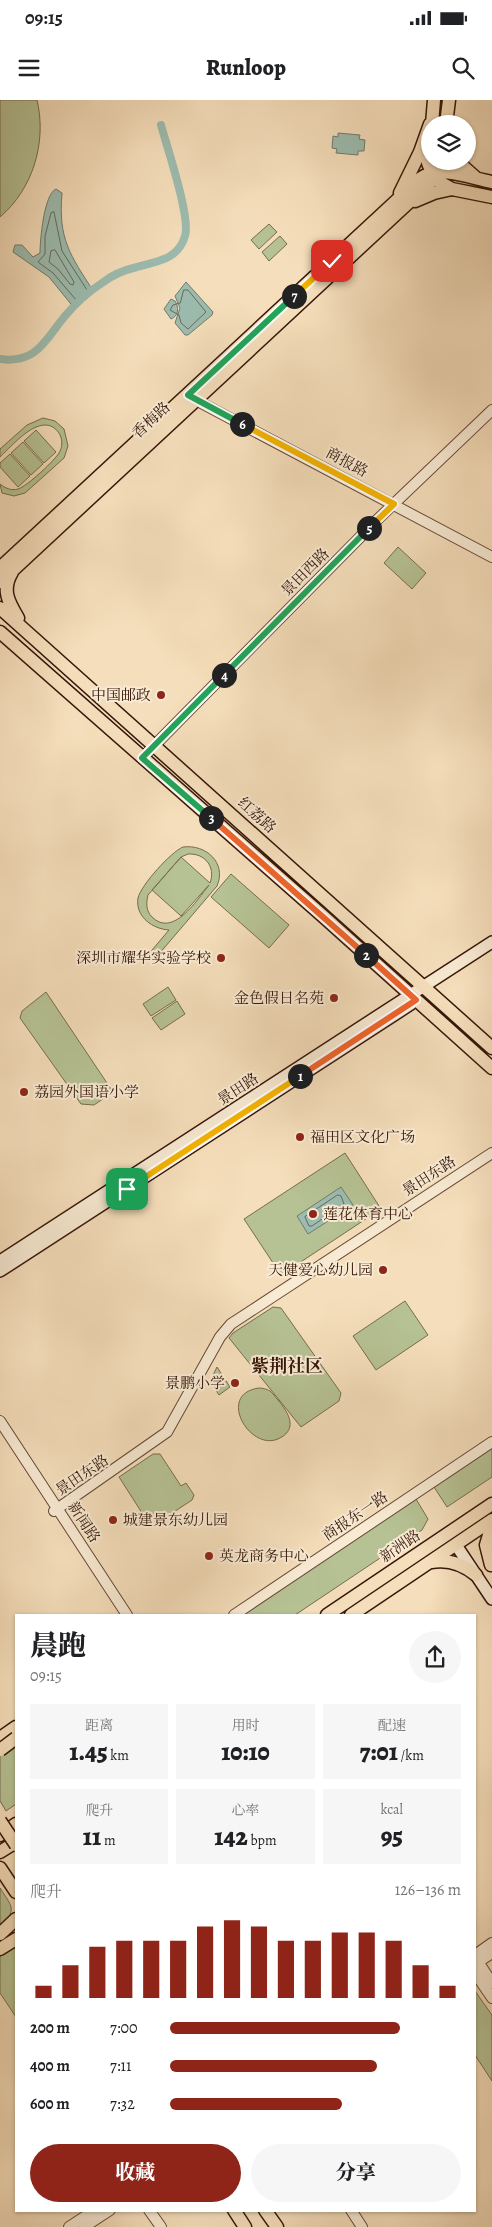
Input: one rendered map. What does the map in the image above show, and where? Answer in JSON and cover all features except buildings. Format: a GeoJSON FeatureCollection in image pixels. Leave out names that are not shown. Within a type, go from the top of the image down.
{"type":"FeatureCollection","features":[{"type":"Feature","properties":{"kind":"main road"},"geometry":{"type":"LineString","coordinates":[[432,115],[434,100]]}},
{"type":"Feature","properties":{"kind":"main road"},"geometry":{"type":"LineString","coordinates":[[447,115],[449,100]]}},
{"type":"Feature","properties":{"kind":"main road"},"geometry":{"type":"LineString","coordinates":[[390,207],[408,178],[421,146]]}},
{"type":"Feature","properties":{"kind":"main road"},"geometry":{"type":"LineString","coordinates":[[465,170],[487,181]]}},
{"type":"Feature","properties":{"kind":"main road"},"geometry":{"type":"LineString","coordinates":[[437,171],[487,181]]}},
{"type":"Feature","properties":{"kind":"main road"},"geometry":{"type":"LineString","coordinates":[[437,171],[452,189]]}},
{"type":"Feature","properties":{"kind":"main road","name":"香梅路"},"geometry":{"type":"LineString","coordinates":[[192,398],[421,178],[437,171]]}},
{"type":"Feature","properties":{"kind":"main road","name":"香梅路"},"geometry":{"type":"LineString","coordinates":[[0,582],[6,565],[404,207],[437,171]]}},
{"type":"Feature","properties":{"kind":"main road"},"geometry":{"type":"LineString","coordinates":[[404,207],[427,196],[452,189],[492,198]]}},
{"type":"Feature","properties":{"kind":"main road"},"geometry":{"type":"LineString","coordinates":[[6,565],[8,580],[7,596],[26,631]]}},
{"type":"Feature","properties":{"kind":"main road","name":"红荔路"},"geometry":{"type":"LineString","coordinates":[[0,608],[492,1048]]}},
{"type":"Feature","properties":{"kind":"main road"},"geometry":{"type":"LineString","coordinates":[[1,633],[492,1068]]}},
{"type":"Feature","properties":{"kind":"main road","name":"景田路"},"geometry":{"type":"LineString","coordinates":[[0,1271],[414,998],[492,942]]}},
{"type":"Feature","properties":{"kind":"main road","name":"景田路"},"geometry":{"type":"LineString","coordinates":[[427,989],[492,951]]}},
{"type":"Feature","properties":{"kind":"main road","name":"景田路"},"geometry":{"type":"LineString","coordinates":[[0,1261],[414,998]]}},
{"type":"Feature","properties":{"kind":"main road","name":"新洲路"},"geometry":{"type":"LineString","coordinates":[[328,1614],[492,1504]]}},
{"type":"Feature","properties":{"kind":"main road","name":"新洲路"},"geometry":{"type":"LineString","coordinates":[[352,1614],[492,1520]]}},
{"type":"Feature","properties":{"kind":"main road"},"geometry":{"type":"LineString","coordinates":[[476,1575],[478,1569],[483,1565],[492,1566],[486,1545],[492,1525]]}},
{"type":"Feature","properties":{"kind":"main road"},"geometry":{"type":"LineString","coordinates":[[456,1544],[492,1599]]}},
{"type":"Feature","properties":{"kind":"main road"},"geometry":{"type":"LineString","coordinates":[[428,1563],[438,1561],[454,1563],[469,1569],[476,1575]]}},
{"type":"Feature","properties":{"kind":"main road"},"geometry":{"type":"LineString","coordinates":[[0,1738],[15,1729]]}},
{"type":"Feature","properties":{"kind":"main road"},"geometry":{"type":"LineString","coordinates":[[0,1750],[15,1739]]}},
{"type":"Feature","properties":{"kind":"main road"},"geometry":{"type":"LineString","coordinates":[[0,1821],[15,1842]]}},
{"type":"Feature","properties":{"kind":"main road"},"geometry":{"type":"LineString","coordinates":[[0,1835],[15,1825]]}},
{"type":"Feature","properties":{"kind":"main road"},"geometry":{"type":"LineString","coordinates":[[0,1852],[15,1844]]}},
{"type":"Feature","properties":{"kind":"main road"},"geometry":{"type":"LineString","coordinates":[[0,1868],[15,1890]]}},
{"type":"Feature","properties":{"kind":"main road"},"geometry":{"type":"LineString","coordinates":[[0,1934],[15,1920]]}},
{"type":"Feature","properties":{"kind":"main road"},"geometry":{"type":"LineString","coordinates":[[0,1949],[15,1940]]}},
{"type":"Feature","properties":{"kind":"main road"},"geometry":{"type":"LineString","coordinates":[[235,2212],[245,2227]]}},
{"type":"Feature","properties":{"kind":"main road"},"geometry":{"type":"LineString","coordinates":[[266,2212],[277,2227]]}},
{"type":"Feature","properties":{"kind":"street","name":"商报路"},"geometry":{"type":"LineString","coordinates":[[192,398],[492,557]]}},
{"type":"Feature","properties":{"kind":"street","name":"景田西路"},"geometry":{"type":"LineString","coordinates":[[142,758],[394,504],[492,410]]}},
{"type":"Feature","properties":{"kind":"street","name":"景田东路"},"geometry":{"type":"LineString","coordinates":[[56,1509],[167,1432],[220,1337],[233,1322],[492,1153]]}},
{"type":"Feature","properties":{"kind":"street","name":"景田东路"},"geometry":{"type":"LineString","coordinates":[[56,1509],[168,1435],[232,1326],[492,1157]]}},
{"type":"Feature","properties":{"kind":"street","name":"新闻路"},"geometry":{"type":"LineString","coordinates":[[0,1421],[121,1614]]}},
{"type":"Feature","properties":{"kind":"street","name":"新闻路"},"geometry":{"type":"LineString","coordinates":[[0,1429],[126,1614]]}},
{"type":"Feature","properties":{"kind":"street","name":"商报东一路"},"geometry":{"type":"LineString","coordinates":[[235,1614],[492,1442]]}},
{"type":"Feature","properties":{"kind":"street"},"geometry":{"type":"LineString","coordinates":[[476,1962],[492,1944]]}},
{"type":"Feature","properties":{"kind":"street"},"geometry":{"type":"LineString","coordinates":[[476,1962],[492,1953]]}},
{"type":"Feature","properties":{"kind":"street"},"geometry":{"type":"LineString","coordinates":[[476,1962],[492,1983]]}},
{"type":"Feature","properties":{"kind":"street"},"geometry":{"type":"LineString","coordinates":[[476,1962],[492,1998]]}},
{"type":"Feature","properties":{"kind":"street"},"geometry":{"type":"LineString","coordinates":[[70,2227],[92,2212]]}},
{"type":"Feature","properties":{"kind":"street"},"geometry":{"type":"LineString","coordinates":[[84,2227],[107,2212]]}},
{"type":"Feature","properties":{"kind":"street"},"geometry":{"type":"LineString","coordinates":[[150,2212],[161,2227]]}},
{"type":"Feature","properties":{"kind":"street"},"geometry":{"type":"LineString","coordinates":[[352,2212],[362,2227]]}},
{"type":"Feature","properties":{"kind":"green space"},"geometry":{"type":"Polygon","coordinates":[[[0,100],[37,100],[40,132],[35,164],[29,179],[21,193],[0,217],[0,100]]]}},
{"type":"Feature","properties":{"kind":"green space"},"geometry":{"type":"Polygon","coordinates":[[[269,224],[277,232],[259,249],[251,240],[269,224]]]}},
{"type":"Feature","properties":{"kind":"green space"},"geometry":{"type":"Polygon","coordinates":[[[280,236],[287,244],[269,261],[262,252],[280,236]]]}},
{"type":"Feature","properties":{"kind":"green space"},"geometry":{"type":"Polygon","coordinates":[[[43,418],[55,421],[64,429],[68,446],[64,458],[25,493],[14,496],[2,493],[0,484],[15,490],[22,487],[48,466],[58,455],[62,446],[61,437],[52,427],[44,425],[36,427],[19,438],[0,457],[0,449],[27,425],[43,418]]]}},
{"type":"Feature","properties":{"kind":"green space"},"geometry":{"type":"Polygon","coordinates":[[[36,430],[56,452],[44,463],[24,441],[36,430]]]}},
{"type":"Feature","properties":{"kind":"green space"},"geometry":{"type":"Polygon","coordinates":[[[23,442],[43,464],[31,475],[11,453],[23,442]]]}},
{"type":"Feature","properties":{"kind":"green space"},"geometry":{"type":"Polygon","coordinates":[[[10,454],[30,476],[18,487],[0,467],[0,463],[10,454]]]}},
{"type":"Feature","properties":{"kind":"green space"},"geometry":{"type":"Polygon","coordinates":[[[398,547],[426,573],[412,589],[384,563],[398,547]]]}},
{"type":"Feature","properties":{"kind":"green space"},"geometry":{"type":"Polygon","coordinates":[[[183,847],[191,847],[207,852],[217,863],[219,878],[217,886],[153,961],[147,956],[169,930],[157,927],[146,921],[139,911],[138,898],[150,877],[183,847]],[[194,854],[181,857],[210,883],[211,872],[208,862],[194,854]],[[209,885],[181,916],[152,890],[148,895],[147,907],[150,915],[160,922],[168,923],[176,920],[184,914],[209,885]]]}},
{"type":"Feature","properties":{"kind":"green space"},"geometry":{"type":"Polygon","coordinates":[[[231,874],[289,925],[269,948],[211,897],[231,874]]]}},
{"type":"Feature","properties":{"kind":"green space"},"geometry":{"type":"Polygon","coordinates":[[[168,987],[176,1000],[151,1016],[143,1004],[168,987]]]}},
{"type":"Feature","properties":{"kind":"green space"},"geometry":{"type":"Polygon","coordinates":[[[46,992],[113,1092],[94,1105],[81,1104],[20,1018],[22,1011],[46,992]]]}},
{"type":"Feature","properties":{"kind":"green space"},"geometry":{"type":"Polygon","coordinates":[[[177,1001],[185,1014],[161,1030],[152,1018],[177,1001]]]}},
{"type":"Feature","properties":{"kind":"green space","name":"莲花体育中心"},"geometry":{"type":"Polygon","coordinates":[[[345,1153],[381,1209],[281,1275],[244,1219],[345,1153]]]}},
{"type":"Feature","properties":{"kind":"green space"},"geometry":{"type":"Polygon","coordinates":[[[405,1301],[428,1335],[376,1370],[353,1336],[405,1301]]]}},
{"type":"Feature","properties":{"kind":"green space"},"geometry":{"type":"Polygon","coordinates":[[[273,1307],[281,1308],[341,1393],[339,1401],[301,1427],[229,1338],[233,1333],[273,1307]]]}},
{"type":"Feature","properties":{"kind":"green space"},"geometry":{"type":"Polygon","coordinates":[[[217,1367],[230,1387],[219,1395],[210,1381],[217,1367]]]}},
{"type":"Feature","properties":{"kind":"green space"},"geometry":{"type":"Polygon","coordinates":[[[259,1388],[271,1392],[288,1414],[289,1429],[280,1438],[269,1441],[258,1438],[249,1431],[242,1421],[239,1411],[240,1401],[246,1393],[259,1388]]]}},
{"type":"Feature","properties":{"kind":"green space"},"geometry":{"type":"Polygon","coordinates":[[[492,1448],[492,1477],[447,1507],[434,1487],[492,1448]]]}},
{"type":"Feature","properties":{"kind":"green space"},"geometry":{"type":"Polygon","coordinates":[[[153,1454],[160,1454],[181,1486],[186,1483],[194,1495],[192,1500],[151,1527],[119,1477],[153,1454]]]}},
{"type":"Feature","properties":{"kind":"green space"},"geometry":{"type":"Polygon","coordinates":[[[416,1499],[428,1519],[422,1530],[296,1614],[244,1614],[416,1499]]]}},
{"type":"Feature","properties":{"kind":"green space"},"geometry":{"type":"Polygon","coordinates":[[[15,1743],[15,1805],[6,1811],[0,1801],[0,1753],[15,1743]]]}},
{"type":"Feature","properties":{"kind":"green space"},"geometry":{"type":"Polygon","coordinates":[[[0,1888],[8,1900],[11,1913],[0,1929],[0,1888]]]}},
{"type":"Feature","properties":{"kind":"green space"},"geometry":{"type":"Polygon","coordinates":[[[15,1948],[15,2016],[0,1993],[0,1956],[15,1948]]]}},
{"type":"Feature","properties":{"kind":"green space"},"geometry":{"type":"Polygon","coordinates":[[[476,1992],[492,2015],[492,2081],[476,2057],[476,1992]]]}},
{"type":"Feature","properties":{"kind":"water"},"geometry":{"type":"Polygon","coordinates":[[[338,133],[360,135],[359,139],[365,140],[364,151],[358,151],[358,155],[336,153],[337,149],[332,148],[333,136],[338,137],[338,133]]]}},
{"type":"Feature","properties":{"kind":"water"},"geometry":{"type":"Polygon","coordinates":[[[56,189],[62,193],[62,223],[67,246],[94,292],[75,309],[49,277],[13,252],[15,245],[22,245],[33,257],[40,253],[42,228],[48,199],[56,189]]]}},
{"type":"Feature","properties":{"kind":"water"},"geometry":{"type":"Polygon","coordinates":[[[186,282],[213,312],[212,315],[188,335],[185,335],[175,323],[180,308],[175,296],[186,282]]]}},
{"type":"Feature","properties":{"kind":"water"},"geometry":{"type":"Polygon","coordinates":[[[171,299],[175,301],[178,309],[176,316],[171,319],[164,309],[171,299]]]}},
{"type":"Feature","properties":{"kind":"water"},"geometry":{"type":"Polygon","coordinates":[[[341,1187],[353,1205],[308,1234],[297,1216],[341,1187]]]}},
{"type":"Feature","properties":{"kind":"waterway"},"geometry":{"type":"LineString","coordinates":[[0,359],[13,360],[32,354],[73,307],[97,286],[123,271],[166,258],[172,255],[182,244],[186,227],[185,214],[178,182],[161,125]]}},
{"type":"Feature","properties":{"kind":"place","name":"中国邮政"},"geometry":{"type":"Point","coordinates":[161,695]}},
{"type":"Feature","properties":{"kind":"place","name":"深圳市耀华实验学校"},"geometry":{"type":"Point","coordinates":[221,958]}},
{"type":"Feature","properties":{"kind":"place","name":"金色假日名苑"},"geometry":{"type":"Point","coordinates":[334,998]}},
{"type":"Feature","properties":{"kind":"place","name":"荔园外国语小学"},"geometry":{"type":"Point","coordinates":[24,1092]}},
{"type":"Feature","properties":{"kind":"place","name":"福田区文化广场"},"geometry":{"type":"Point","coordinates":[300,1137]}},
{"type":"Feature","properties":{"kind":"place","name":"莲花体育中心"},"geometry":{"type":"Point","coordinates":[313,1214]}},
{"type":"Feature","properties":{"kind":"place","name":"天健爱心幼儿园"},"geometry":{"type":"Point","coordinates":[383,1270]}},
{"type":"Feature","properties":{"kind":"place","name":"景鹏小学"},"geometry":{"type":"Point","coordinates":[235,1383]}},
{"type":"Feature","properties":{"kind":"place","name":"城建景东幼儿园"},"geometry":{"type":"Point","coordinates":[113,1520]}},
{"type":"Feature","properties":{"kind":"place","name":"英龙商务中心"},"geometry":{"type":"Point","coordinates":[209,1556]}},
{"type":"Feature","properties":{"kind":"district","name":"紫荆社区"},"geometry":{"type":"Point","coordinates":[287,1366]}},
{"type":"Feature","properties":{"kind":"route"},"geometry":{"type":"LineString","coordinates":[[127,1189],[416,1000],[142,758],[394,504],[188,395],[332,261]]}}]}
